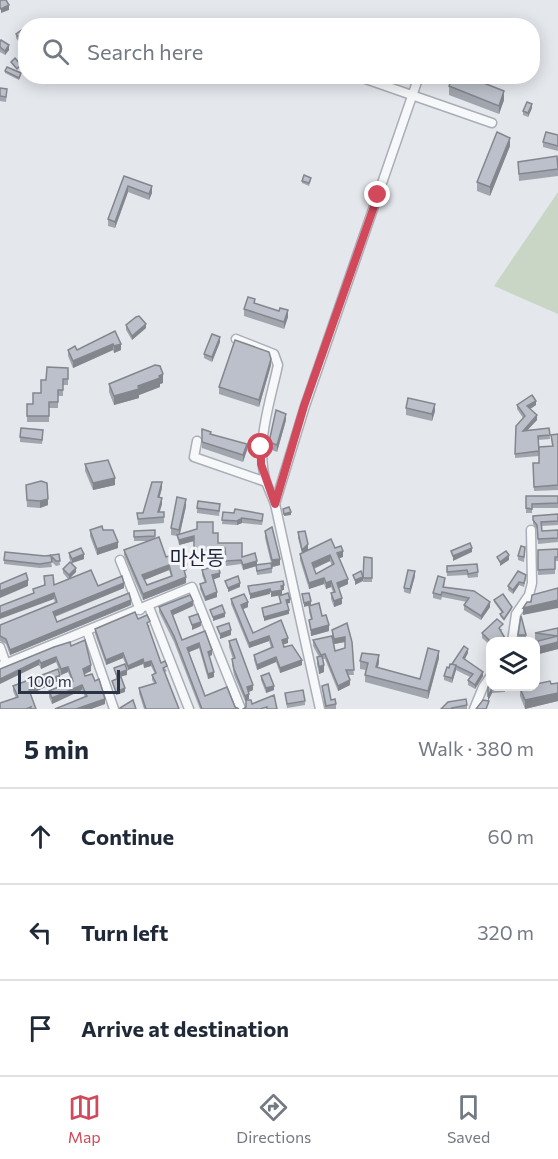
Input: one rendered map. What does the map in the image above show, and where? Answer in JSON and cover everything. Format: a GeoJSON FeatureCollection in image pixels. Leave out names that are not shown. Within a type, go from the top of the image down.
{"type":"FeatureCollection","features":[{"type":"Feature","properties":{"kind":"street"},"geometry":{"type":"LineString","coordinates":[[380,84],[492,123]]}},
{"type":"Feature","properties":{"kind":"street"},"geometry":{"type":"LineString","coordinates":[[275,504],[311,387],[416,84]]}},
{"type":"Feature","properties":{"kind":"street"},"geometry":{"type":"LineString","coordinates":[[236,339],[274,354],[278,365],[261,447],[261,464],[275,504],[320,709]]}},
{"type":"Feature","properties":{"kind":"street"},"geometry":{"type":"LineString","coordinates":[[197,441],[194,457],[266,482]]}},
{"type":"Feature","properties":{"kind":"street"},"geometry":{"type":"LineString","coordinates":[[513,637],[516,614],[529,596],[532,583],[531,530]]}},
{"type":"Feature","properties":{"kind":"street"},"geometry":{"type":"LineString","coordinates":[[120,560],[189,709]]}},
{"type":"Feature","properties":{"kind":"street"},"geometry":{"type":"LineString","coordinates":[[0,647],[3,665],[192,587],[240,709]]}},
{"type":"Feature","properties":{"kind":"street"},"geometry":{"type":"LineString","coordinates":[[87,631],[114,709]]}},
{"type":"Feature","properties":{"kind":"street"},"geometry":{"type":"LineString","coordinates":[[474,709],[486,683]]}},
{"type":"Feature","properties":{"kind":"green space"},"geometry":{"type":"Polygon","coordinates":[[[558,192],[558,314],[494,286],[558,192]]]}},
{"type":"Feature","properties":{"kind":"building"},"geometry":{"type":"Polygon","coordinates":[[[0,0],[6,0],[9,5],[1,9],[0,0]]]}},
{"type":"Feature","properties":{"kind":"building"},"geometry":{"type":"Polygon","coordinates":[[[1,40],[9,45],[5,51],[0,47],[1,40]]]}},
{"type":"Feature","properties":{"kind":"building"},"geometry":{"type":"Polygon","coordinates":[[[15,58],[18,62],[17,69],[11,62],[15,58]]]}},
{"type":"Feature","properties":{"kind":"building"},"geometry":{"type":"Polygon","coordinates":[[[7,67],[18,72],[18,78],[5,71],[7,67]]]}},
{"type":"Feature","properties":{"kind":"building"},"geometry":{"type":"Polygon","coordinates":[[[450,84],[486,84],[504,91],[499,106],[449,86],[450,84]]]}},
{"type":"Feature","properties":{"kind":"building"},"geometry":{"type":"Polygon","coordinates":[[[0,88],[7,89],[6,97],[0,96],[0,88]]]}},
{"type":"Feature","properties":{"kind":"building"},"geometry":{"type":"Polygon","coordinates":[[[527,102],[532,104],[528,113],[523,111],[527,102]]]}},
{"type":"Feature","properties":{"kind":"building"},"geometry":{"type":"Polygon","coordinates":[[[497,132],[510,138],[490,187],[477,182],[497,132]]]}},
{"type":"Feature","properties":{"kind":"building"},"geometry":{"type":"Polygon","coordinates":[[[546,132],[558,135],[558,146],[543,142],[546,132]]]}},
{"type":"Feature","properties":{"kind":"building"},"geometry":{"type":"Polygon","coordinates":[[[557,156],[558,169],[519,174],[518,162],[557,156]]]}},
{"type":"Feature","properties":{"kind":"building"},"geometry":{"type":"Polygon","coordinates":[[[304,175],[311,178],[309,183],[302,181],[304,175]]]}},
{"type":"Feature","properties":{"kind":"building"},"geometry":{"type":"Polygon","coordinates":[[[124,176],[152,186],[149,194],[128,186],[115,222],[108,219],[124,176]]]}},
{"type":"Feature","properties":{"kind":"building"},"geometry":{"type":"Polygon","coordinates":[[[248,297],[255,299],[254,303],[279,311],[280,308],[288,310],[284,322],[244,309],[248,297]]]}},
{"type":"Feature","properties":{"kind":"building"},"geometry":{"type":"Polygon","coordinates":[[[139,316],[146,324],[132,336],[126,325],[139,316]]]}},
{"type":"Feature","properties":{"kind":"building"},"geometry":{"type":"Polygon","coordinates":[[[115,331],[121,344],[114,346],[113,344],[73,361],[68,350],[75,346],[77,350],[115,331]]]}},
{"type":"Feature","properties":{"kind":"building"},"geometry":{"type":"Polygon","coordinates":[[[212,334],[220,337],[212,357],[204,354],[212,334]]]}},
{"type":"Feature","properties":{"kind":"building"},"geometry":{"type":"Polygon","coordinates":[[[235,340],[269,352],[271,359],[259,400],[219,387],[235,340]]]}},
{"type":"Feature","properties":{"kind":"building"},"geometry":{"type":"Polygon","coordinates":[[[155,365],[160,366],[163,374],[159,376],[160,378],[138,386],[139,389],[114,396],[109,384],[155,365]]]}},
{"type":"Feature","properties":{"kind":"building"},"geometry":{"type":"Polygon","coordinates":[[[47,367],[68,368],[68,379],[63,379],[63,390],[58,390],[58,402],[49,402],[49,416],[27,416],[27,404],[33,404],[33,393],[41,393],[41,380],[46,380],[47,367]]]}},
{"type":"Feature","properties":{"kind":"building"},"geometry":{"type":"Polygon","coordinates":[[[532,395],[536,401],[527,406],[537,415],[523,431],[549,428],[550,435],[538,436],[539,451],[515,454],[516,426],[525,416],[517,405],[532,395]]]}},
{"type":"Feature","properties":{"kind":"building"},"geometry":{"type":"Polygon","coordinates":[[[408,398],[435,404],[432,414],[406,408],[408,398]]]}},
{"type":"Feature","properties":{"kind":"building"},"geometry":{"type":"Polygon","coordinates":[[[276,410],[286,414],[277,445],[269,442],[276,410]]]}},
{"type":"Feature","properties":{"kind":"building"},"geometry":{"type":"Polygon","coordinates":[[[21,428],[43,430],[42,440],[20,437],[21,428]]]}},
{"type":"Feature","properties":{"kind":"building"},"geometry":{"type":"Polygon","coordinates":[[[202,429],[211,432],[210,434],[247,444],[243,455],[202,442],[202,429]]]}},
{"type":"Feature","properties":{"kind":"building"},"geometry":{"type":"Polygon","coordinates":[[[558,434],[558,485],[534,487],[533,463],[539,463],[539,447],[553,446],[551,435],[558,434]]]}},
{"type":"Feature","properties":{"kind":"building"},"geometry":{"type":"Polygon","coordinates":[[[108,460],[115,478],[93,483],[85,464],[108,460]]]}},
{"type":"Feature","properties":{"kind":"building"},"geometry":{"type":"Polygon","coordinates":[[[41,481],[47,483],[48,499],[27,500],[26,485],[41,481]]]}},
{"type":"Feature","properties":{"kind":"building"},"geometry":{"type":"Polygon","coordinates":[[[152,482],[162,482],[158,497],[162,498],[158,512],[164,512],[164,517],[138,519],[137,513],[143,513],[152,482]]]}},
{"type":"Feature","properties":{"kind":"building"},"geometry":{"type":"Polygon","coordinates":[[[526,496],[558,496],[558,503],[532,504],[532,509],[526,508],[526,496]]]}},
{"type":"Feature","properties":{"kind":"building"},"geometry":{"type":"Polygon","coordinates":[[[177,497],[186,499],[179,530],[171,528],[177,497]]]}},
{"type":"Feature","properties":{"kind":"building"},"geometry":{"type":"Polygon","coordinates":[[[198,501],[220,504],[219,511],[197,508],[198,501]]]}},
{"type":"Feature","properties":{"kind":"building"},"geometry":{"type":"Polygon","coordinates":[[[289,507],[291,512],[284,514],[283,509],[289,507]]]}},
{"type":"Feature","properties":{"kind":"building"},"geometry":{"type":"Polygon","coordinates":[[[235,509],[263,514],[262,521],[242,518],[237,521],[222,520],[223,512],[234,513],[235,509]]]}},
{"type":"Feature","properties":{"kind":"building"},"geometry":{"type":"Polygon","coordinates":[[[558,514],[558,521],[541,522],[542,531],[558,530],[558,538],[538,539],[537,525],[533,516],[558,514]]]}},
{"type":"Feature","properties":{"kind":"building"},"geometry":{"type":"Polygon","coordinates":[[[197,522],[213,522],[213,533],[218,533],[218,543],[242,543],[242,557],[255,553],[257,561],[243,565],[241,560],[226,561],[225,548],[194,550],[194,536],[179,540],[177,535],[197,529],[197,522]]]}},
{"type":"Feature","properties":{"kind":"building"},"geometry":{"type":"Polygon","coordinates":[[[102,526],[103,530],[113,530],[118,542],[97,549],[90,530],[102,526]]]}},
{"type":"Feature","properties":{"kind":"building"},"geometry":{"type":"Polygon","coordinates":[[[272,527],[280,559],[272,560],[265,531],[272,527]]]}},
{"type":"Feature","properties":{"kind":"building"},"geometry":{"type":"Polygon","coordinates":[[[155,530],[155,536],[134,537],[134,531],[155,530]]]}},
{"type":"Feature","properties":{"kind":"building"},"geometry":{"type":"Polygon","coordinates":[[[305,531],[308,544],[302,550],[298,532],[305,531]]]}},
{"type":"Feature","properties":{"kind":"building"},"geometry":{"type":"Polygon","coordinates":[[[159,537],[166,557],[183,551],[187,565],[183,566],[186,577],[143,594],[124,550],[159,537]],[[169,565],[142,575],[147,585],[172,576],[169,565]]]}},
{"type":"Feature","properties":{"kind":"building"},"geometry":{"type":"Polygon","coordinates":[[[331,539],[335,548],[341,546],[343,551],[337,553],[348,579],[337,583],[342,598],[334,601],[331,593],[335,592],[331,581],[326,583],[324,578],[309,583],[300,554],[331,539]],[[330,555],[312,563],[316,574],[334,564],[330,555]]]}},
{"type":"Feature","properties":{"kind":"building"},"geometry":{"type":"Polygon","coordinates":[[[470,543],[472,548],[453,556],[451,551],[470,543]]]}},
{"type":"Feature","properties":{"kind":"building"},"geometry":{"type":"Polygon","coordinates":[[[521,546],[525,547],[524,557],[518,556],[521,546]]]}},
{"type":"Feature","properties":{"kind":"building"},"geometry":{"type":"Polygon","coordinates":[[[81,548],[84,554],[72,559],[69,553],[81,548]]]}},
{"type":"Feature","properties":{"kind":"building"},"geometry":{"type":"Polygon","coordinates":[[[558,549],[555,569],[538,570],[538,550],[558,549]]]}},
{"type":"Feature","properties":{"kind":"building"},"geometry":{"type":"Polygon","coordinates":[[[506,551],[509,555],[500,562],[497,557],[506,551]]]}},
{"type":"Feature","properties":{"kind":"building"},"geometry":{"type":"Polygon","coordinates":[[[5,552],[45,556],[59,554],[60,561],[56,561],[51,556],[52,562],[40,564],[4,560],[5,552]]]}},
{"type":"Feature","properties":{"kind":"building"},"geometry":{"type":"Polygon","coordinates":[[[364,557],[372,558],[372,578],[363,578],[364,557]]]}},
{"type":"Feature","properties":{"kind":"building"},"geometry":{"type":"Polygon","coordinates":[[[70,562],[76,568],[69,575],[63,569],[70,562]]]}},
{"type":"Feature","properties":{"kind":"building"},"geometry":{"type":"Polygon","coordinates":[[[271,563],[272,568],[257,571],[256,565],[271,563]]]}},
{"type":"Feature","properties":{"kind":"building"},"geometry":{"type":"Polygon","coordinates":[[[477,564],[478,572],[468,574],[467,570],[447,572],[447,566],[477,564]]]}},
{"type":"Feature","properties":{"kind":"building"},"geometry":{"type":"Polygon","coordinates":[[[218,565],[220,573],[212,575],[217,592],[205,597],[200,584],[206,582],[202,570],[218,565]]]}},
{"type":"Feature","properties":{"kind":"building"},"geometry":{"type":"Polygon","coordinates":[[[91,570],[98,586],[122,576],[124,583],[53,612],[57,622],[129,593],[131,600],[10,650],[6,639],[0,636],[0,625],[57,602],[54,593],[0,614],[0,606],[34,593],[33,589],[45,585],[44,576],[53,575],[54,585],[91,570]]]}},
{"type":"Feature","properties":{"kind":"building"},"geometry":{"type":"Polygon","coordinates":[[[408,570],[415,571],[410,589],[404,588],[408,570]]]}},
{"type":"Feature","properties":{"kind":"building"},"geometry":{"type":"Polygon","coordinates":[[[361,571],[363,577],[355,580],[353,575],[361,571]]]}},
{"type":"Feature","properties":{"kind":"building"},"geometry":{"type":"Polygon","coordinates":[[[518,571],[526,575],[524,583],[519,582],[513,590],[508,586],[518,571]]]}},
{"type":"Feature","properties":{"kind":"building"},"geometry":{"type":"Polygon","coordinates":[[[26,573],[28,580],[0,591],[0,584],[26,573]]]}},
{"type":"Feature","properties":{"kind":"building"},"geometry":{"type":"Polygon","coordinates":[[[238,576],[240,583],[228,588],[225,581],[238,576]]]}},
{"type":"Feature","properties":{"kind":"building"},"geometry":{"type":"Polygon","coordinates":[[[438,576],[445,578],[443,587],[474,591],[490,602],[481,616],[464,605],[469,598],[442,592],[441,595],[433,593],[438,576]]]}},
{"type":"Feature","properties":{"kind":"building"},"geometry":{"type":"Polygon","coordinates":[[[283,581],[282,590],[271,592],[270,589],[250,594],[248,586],[283,581]]]}},
{"type":"Feature","properties":{"kind":"building"},"geometry":{"type":"Polygon","coordinates":[[[558,588],[558,600],[523,608],[527,602],[531,602],[532,595],[558,588]]]}},
{"type":"Feature","properties":{"kind":"building"},"geometry":{"type":"Polygon","coordinates":[[[288,593],[290,599],[286,600],[289,610],[264,617],[262,608],[281,603],[279,596],[288,593]]]}},
{"type":"Feature","properties":{"kind":"building"},"geometry":{"type":"Polygon","coordinates":[[[309,593],[311,601],[304,603],[302,594],[309,593]]]}},
{"type":"Feature","properties":{"kind":"building"},"geometry":{"type":"Polygon","coordinates":[[[244,594],[248,602],[241,605],[253,633],[281,620],[288,638],[282,640],[284,647],[292,645],[302,660],[280,668],[276,657],[257,665],[254,655],[273,647],[269,636],[249,643],[231,599],[244,594]]]}},
{"type":"Feature","properties":{"kind":"building"},"geometry":{"type":"Polygon","coordinates":[[[503,594],[512,607],[504,619],[500,614],[503,612],[494,600],[503,594]]]}},
{"type":"Feature","properties":{"kind":"building"},"geometry":{"type":"Polygon","coordinates":[[[190,595],[193,601],[171,611],[182,640],[205,631],[212,650],[208,652],[214,672],[208,674],[199,643],[187,648],[205,696],[227,687],[235,707],[239,709],[202,709],[174,636],[159,607],[190,595]]]}},
{"type":"Feature","properties":{"kind":"building"},"geometry":{"type":"Polygon","coordinates":[[[319,603],[322,616],[326,615],[329,625],[311,630],[309,620],[312,619],[309,606],[319,603]]]}},
{"type":"Feature","properties":{"kind":"building"},"geometry":{"type":"Polygon","coordinates":[[[222,605],[225,613],[213,617],[210,610],[222,605]]]}},
{"type":"Feature","properties":{"kind":"building"},"geometry":{"type":"Polygon","coordinates":[[[135,612],[138,619],[147,615],[150,621],[147,623],[161,663],[165,661],[167,666],[163,668],[179,709],[146,709],[139,688],[156,683],[152,675],[156,673],[151,661],[144,663],[143,659],[128,666],[123,653],[106,660],[95,629],[135,612]]]}},
{"type":"Feature","properties":{"kind":"building"},"geometry":{"type":"Polygon","coordinates":[[[198,614],[201,622],[192,625],[189,617],[198,614]]]}},
{"type":"Feature","properties":{"kind":"building"},"geometry":{"type":"Polygon","coordinates":[[[521,616],[526,635],[518,635],[521,616]]]}},
{"type":"Feature","properties":{"kind":"building"},"geometry":{"type":"Polygon","coordinates":[[[497,619],[503,624],[499,628],[504,637],[486,637],[482,633],[497,619]]]}},
{"type":"Feature","properties":{"kind":"building"},"geometry":{"type":"Polygon","coordinates":[[[229,623],[231,630],[220,634],[217,627],[229,623]]]}},
{"type":"Feature","properties":{"kind":"building"},"geometry":{"type":"Polygon","coordinates":[[[347,623],[352,642],[354,670],[346,670],[350,680],[338,686],[325,654],[321,655],[313,640],[332,636],[335,651],[345,648],[345,637],[334,639],[332,630],[347,623]]]}},
{"type":"Feature","properties":{"kind":"building"},"geometry":{"type":"Polygon","coordinates":[[[558,628],[558,636],[535,633],[558,628]]]}},
{"type":"Feature","properties":{"kind":"building"},"geometry":{"type":"Polygon","coordinates":[[[558,636],[558,642],[540,647],[540,640],[558,636]]]}},
{"type":"Feature","properties":{"kind":"building"},"geometry":{"type":"Polygon","coordinates":[[[236,639],[253,685],[247,687],[249,694],[245,696],[234,669],[232,659],[235,658],[229,641],[236,639]]]}},
{"type":"Feature","properties":{"kind":"building"},"geometry":{"type":"Polygon","coordinates":[[[85,640],[91,665],[83,669],[85,676],[92,674],[95,681],[99,679],[105,699],[76,709],[55,709],[87,696],[82,685],[52,698],[49,691],[73,681],[68,667],[61,669],[56,657],[41,663],[39,660],[0,679],[0,669],[54,647],[70,642],[71,646],[85,640]]]}},
{"type":"Feature","properties":{"kind":"building"},"geometry":{"type":"Polygon","coordinates":[[[464,646],[468,649],[463,658],[483,672],[475,685],[468,680],[473,674],[452,664],[464,646]]]}},
{"type":"Feature","properties":{"kind":"building"},"geometry":{"type":"Polygon","coordinates":[[[428,648],[439,651],[428,691],[365,675],[368,663],[360,661],[362,653],[379,655],[376,667],[420,679],[428,648]]]}},
{"type":"Feature","properties":{"kind":"building"},"geometry":{"type":"Polygon","coordinates":[[[322,656],[324,665],[319,667],[317,657],[322,656]]]}},
{"type":"Feature","properties":{"kind":"building"},"geometry":{"type":"Polygon","coordinates":[[[125,664],[127,670],[116,674],[114,668],[125,664]]]}},
{"type":"Feature","properties":{"kind":"building"},"geometry":{"type":"Polygon","coordinates":[[[450,664],[456,665],[452,678],[444,676],[450,664]]]}},
{"type":"Feature","properties":{"kind":"building"},"geometry":{"type":"Polygon","coordinates":[[[58,669],[60,675],[29,690],[36,709],[30,709],[31,707],[0,709],[0,703],[18,697],[13,686],[58,669]]]}},
{"type":"Feature","properties":{"kind":"building"},"geometry":{"type":"Polygon","coordinates":[[[269,673],[274,686],[266,688],[261,676],[269,673]]]}},
{"type":"Feature","properties":{"kind":"building"},"geometry":{"type":"Polygon","coordinates":[[[121,677],[125,688],[116,692],[112,681],[121,677]]]}},
{"type":"Feature","properties":{"kind":"building"},"geometry":{"type":"Polygon","coordinates":[[[550,681],[551,684],[558,683],[558,693],[525,700],[521,691],[540,691],[540,683],[550,681]]]}},
{"type":"Feature","properties":{"kind":"building"},"geometry":{"type":"Polygon","coordinates":[[[328,684],[331,700],[335,699],[336,704],[326,706],[322,686],[328,684]]]}},
{"type":"Feature","properties":{"kind":"building"},"geometry":{"type":"Polygon","coordinates":[[[303,690],[305,701],[287,704],[285,693],[303,690]]]}},
{"type":"Feature","properties":{"kind":"building"},"geometry":{"type":"Polygon","coordinates":[[[274,695],[277,709],[267,709],[267,707],[243,709],[246,707],[246,700],[251,700],[252,704],[274,695]]]}},
{"type":"Feature","properties":{"kind":"building"},"geometry":{"type":"Polygon","coordinates":[[[466,699],[467,705],[453,709],[441,709],[448,702],[466,699]]]}},
{"type":"Feature","properties":{"kind":"building"},"geometry":{"type":"Polygon","coordinates":[[[133,700],[136,709],[120,709],[120,708],[133,700]]]}},
{"type":"Feature","properties":{"kind":"building"},"geometry":{"type":"Polygon","coordinates":[[[483,700],[489,701],[486,709],[476,709],[483,700]]]}},
{"type":"Feature","properties":{"kind":"district","name":"마산동"},"geometry":{"type":"Point","coordinates":[197,558]}},
{"type":"Feature","properties":{"kind":"route"},"geometry":{"type":"LineString","coordinates":[[261,447],[261,464],[275,504],[280,480],[304,406],[378,195]]}}]}
